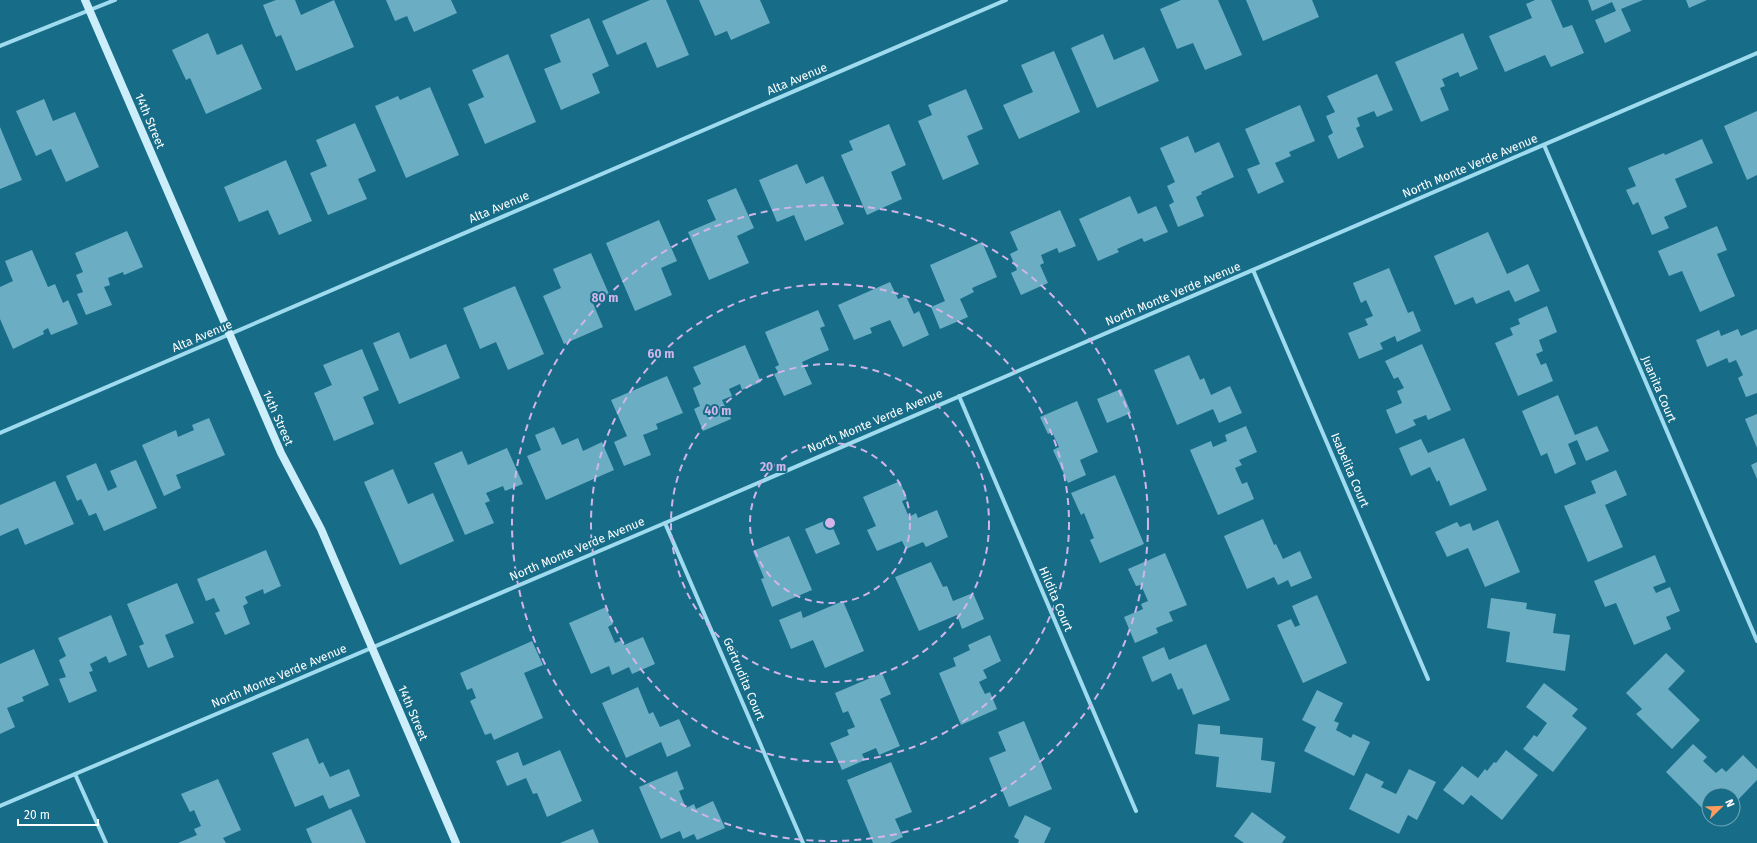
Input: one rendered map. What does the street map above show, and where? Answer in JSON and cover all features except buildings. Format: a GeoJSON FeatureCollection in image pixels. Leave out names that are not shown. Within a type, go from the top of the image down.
{"type":"FeatureCollection","features":[{"type":"Feature","properties":{"kind":"street","name":"14th Street"},"geometry":{"type":"LineString","coordinates":[[85,0],[281,453],[321,528],[371,648],[456,843]]}},
{"type":"Feature","properties":{"kind":"street"},"geometry":{"type":"LineString","coordinates":[[0,46],[115,0]]}},
{"type":"Feature","properties":{"kind":"street","name":"Alta Avenue"},"geometry":{"type":"LineString","coordinates":[[0,433],[1006,0]]}},
{"type":"Feature","properties":{"kind":"street","name":"North Monte Verde Avenue"},"geometry":{"type":"LineString","coordinates":[[0,806],[665,523],[1757,53]]}},
{"type":"Feature","properties":{"kind":"street","name":"Juanita Court"},"geometry":{"type":"LineString","coordinates":[[1544,145],[1757,641]]}},
{"type":"Feature","properties":{"kind":"street","name":"Isabelita Court"},"geometry":{"type":"LineString","coordinates":[[1253,270],[1428,679]]}},
{"type":"Feature","properties":{"kind":"street","name":"Hildita Court"},"geometry":{"type":"LineString","coordinates":[[958,396],[1136,810]]}},
{"type":"Feature","properties":{"kind":"street","name":"Gertrudita Court"},"geometry":{"type":"LineString","coordinates":[[665,523],[804,843]]}},
{"type":"Feature","properties":{"kind":"street"},"geometry":{"type":"LineString","coordinates":[[76,774],[106,843]]}}]}
